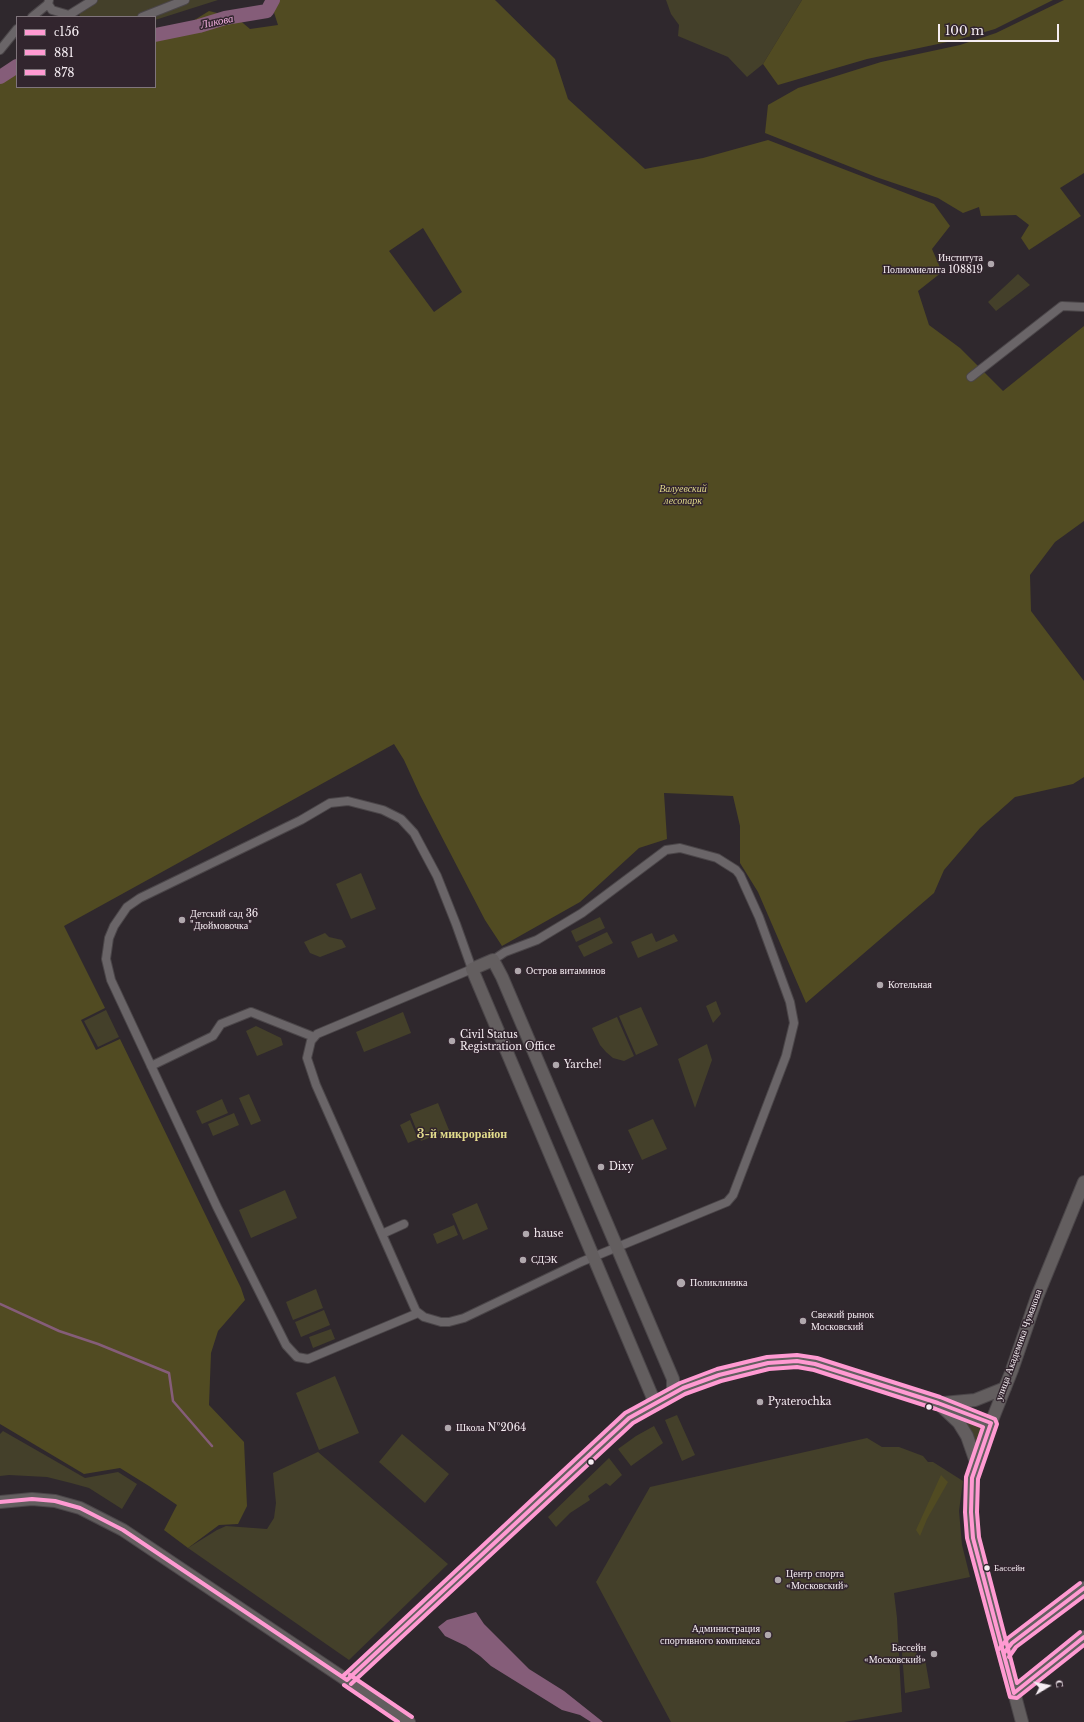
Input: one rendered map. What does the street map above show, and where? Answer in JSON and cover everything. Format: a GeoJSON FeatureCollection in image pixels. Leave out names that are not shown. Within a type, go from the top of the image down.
{"type":"FeatureCollection","features":[{"type":"Feature","properties":{"kind":"street"},"geometry":{"type":"LineString","coordinates":[[69,15],[93,0]]}},
{"type":"Feature","properties":{"kind":"street"},"geometry":{"type":"LineString","coordinates":[[145,16],[185,0]]}},
{"type":"Feature","properties":{"kind":"street"},"geometry":{"type":"LineString","coordinates":[[33,16],[48,2],[52,10],[74,16]]}},
{"type":"Feature","properties":{"kind":"street"},"geometry":{"type":"LineString","coordinates":[[0,50],[16,30]]}},
{"type":"Feature","properties":{"kind":"street"},"geometry":{"type":"LineString","coordinates":[[971,377],[1062,306],[1084,308]]}},
{"type":"Feature","properties":{"kind":"street"},"geometry":{"type":"LineString","coordinates":[[418,1313],[317,1357],[302,1359],[293,1353],[286,1345],[263,1302],[111,980],[106,959],[109,938],[114,926],[127,907],[140,898],[301,820],[330,803],[348,802],[377,806],[401,819],[414,833],[426,854],[450,907],[472,969],[655,1403]]}},
{"type":"Feature","properties":{"kind":"street"},"geometry":{"type":"LineString","coordinates":[[680,848],[717,858],[736,870],[748,889],[793,1015],[792,1038],[733,1195],[727,1202],[594,1258],[454,1321],[434,1321],[418,1313],[309,1068],[308,1050],[314,1037],[493,960],[506,952],[537,940],[582,913],[666,850],[680,848]]}},
{"type":"Feature","properties":{"kind":"street"},"geometry":{"type":"LineString","coordinates":[[493,960],[502,977],[673,1379],[673,1393]]}},
{"type":"Feature","properties":{"kind":"street"},"geometry":{"type":"LineString","coordinates":[[151,1066],[213,1036],[221,1024],[251,1012],[314,1037]]}},
{"type":"Feature","properties":{"kind":"street","name":"улица Академика Чумакова"},"geometry":{"type":"LineString","coordinates":[[1022,1722],[973,1538],[971,1512],[972,1478],[976,1462],[1005,1388],[1037,1297],[1084,1182]]}},
{"type":"Feature","properties":{"kind":"street"},"geometry":{"type":"LineString","coordinates":[[382,1234],[404,1224]]}},
{"type":"Feature","properties":{"kind":"street"},"geometry":{"type":"LineString","coordinates":[[347,1680],[546,1497],[617,1428],[673,1393],[719,1375],[746,1367],[768,1363],[797,1361],[815,1364],[938,1403],[991,1423]]}},
{"type":"Feature","properties":{"kind":"street"},"geometry":{"type":"LineString","coordinates":[[938,1403],[975,1400],[1005,1388]]}},
{"type":"Feature","properties":{"kind":"street"},"geometry":{"type":"LineString","coordinates":[[938,1403],[958,1423],[967,1436],[976,1462]]}},
{"type":"Feature","properties":{"kind":"street"},"geometry":{"type":"LineString","coordinates":[[0,1502],[32,1499],[55,1501],[80,1508],[123,1530],[409,1722]]}},
{"type":"Feature","properties":{"kind":"street"},"geometry":{"type":"LineString","coordinates":[[1004,1653],[1012,1643],[1084,1588]]}},
{"type":"Feature","properties":{"kind":"street"},"geometry":{"type":"LineString","coordinates":[[1014,1692],[1084,1637]]}},
{"type":"Feature","properties":{"kind":"shaded area"},"geometry":{"type":"Polygon","coordinates":[[[94,0],[218,0],[156,20],[156,16],[80,16],[78,10],[94,0]]]}},
{"type":"Feature","properties":{"kind":"shaded area"},"geometry":{"type":"Polygon","coordinates":[[[666,0],[802,0],[763,64],[747,77],[728,57],[678,36],[679,25],[671,14],[666,0]]]}},
{"type":"Feature","properties":{"kind":"shaded area"},"geometry":{"type":"Polygon","coordinates":[[[1018,274],[1030,285],[996,311],[988,302],[1018,274]]]}},
{"type":"Feature","properties":{"kind":"shaded area"},"geometry":{"type":"Polygon","coordinates":[[[361,873],[376,909],[351,919],[336,884],[361,873]]]}},
{"type":"Feature","properties":{"kind":"shaded area"},"geometry":{"type":"Polygon","coordinates":[[[600,917],[605,928],[576,942],[571,931],[600,917]]]}},
{"type":"Feature","properties":{"kind":"shaded area"},"geometry":{"type":"Polygon","coordinates":[[[607,932],[613,943],[584,957],[578,946],[607,932]]]}},
{"type":"Feature","properties":{"kind":"shaded area"},"geometry":{"type":"Polygon","coordinates":[[[325,933],[329,937],[342,940],[346,947],[320,957],[310,953],[304,942],[325,933]]]}},
{"type":"Feature","properties":{"kind":"shaded area"},"geometry":{"type":"Polygon","coordinates":[[[652,933],[656,942],[674,934],[678,941],[638,958],[631,942],[652,933]]]}},
{"type":"Feature","properties":{"kind":"shaded area"},"geometry":{"type":"Polygon","coordinates":[[[716,1001],[721,1014],[713,1023],[706,1006],[716,1001]]]}},
{"type":"Feature","properties":{"kind":"shaded area"},"geometry":{"type":"Polygon","coordinates":[[[641,1007],[658,1045],[636,1055],[619,1016],[641,1007]]]}},
{"type":"Feature","properties":{"kind":"shaded area"},"geometry":{"type":"Polygon","coordinates":[[[106,1010],[119,1037],[98,1047],[84,1021],[106,1010]]]}},
{"type":"Feature","properties":{"kind":"shaded area"},"geometry":{"type":"Polygon","coordinates":[[[403,1012],[411,1033],[364,1052],[356,1032],[403,1012]]]}},
{"type":"Feature","properties":{"kind":"shaded area"},"geometry":{"type":"Polygon","coordinates":[[[617,1017],[634,1056],[624,1061],[613,1058],[606,1052],[600,1045],[592,1028],[617,1017]]]}},
{"type":"Feature","properties":{"kind":"shaded area"},"geometry":{"type":"Polygon","coordinates":[[[256,1026],[281,1038],[283,1045],[257,1056],[246,1031],[256,1026]]]}},
{"type":"Feature","properties":{"kind":"shaded area"},"geometry":{"type":"Polygon","coordinates":[[[707,1044],[712,1060],[695,1108],[678,1059],[707,1044]]]}},
{"type":"Feature","properties":{"kind":"shaded area"},"geometry":{"type":"Polygon","coordinates":[[[249,1094],[261,1121],[251,1125],[239,1098],[249,1094]]]}},
{"type":"Feature","properties":{"kind":"shaded area"},"geometry":{"type":"Polygon","coordinates":[[[222,1099],[228,1113],[202,1124],[196,1111],[222,1099]]]}},
{"type":"Feature","properties":{"kind":"shaded area"},"geometry":{"type":"Polygon","coordinates":[[[438,1103],[449,1130],[421,1141],[410,1114],[438,1103]]]}},
{"type":"Feature","properties":{"kind":"shaded area"},"geometry":{"type":"Polygon","coordinates":[[[234,1113],[239,1125],[213,1136],[208,1124],[234,1113]]]}},
{"type":"Feature","properties":{"kind":"shaded area"},"geometry":{"type":"Polygon","coordinates":[[[653,1119],[667,1149],[642,1160],[628,1130],[653,1119]]]}},
{"type":"Feature","properties":{"kind":"shaded area"},"geometry":{"type":"Polygon","coordinates":[[[410,1120],[418,1139],[408,1143],[400,1125],[410,1120]]]}},
{"type":"Feature","properties":{"kind":"shaded area"},"geometry":{"type":"Polygon","coordinates":[[[285,1190],[297,1218],[251,1238],[239,1210],[285,1190]]]}},
{"type":"Feature","properties":{"kind":"shaded area"},"geometry":{"type":"Polygon","coordinates":[[[477,1203],[488,1229],[463,1240],[452,1214],[477,1203]]]}},
{"type":"Feature","properties":{"kind":"shaded area"},"geometry":{"type":"Polygon","coordinates":[[[454,1225],[458,1235],[437,1244],[433,1234],[454,1225]]]}},
{"type":"Feature","properties":{"kind":"shaded area"},"geometry":{"type":"Polygon","coordinates":[[[316,1289],[323,1308],[293,1320],[286,1302],[316,1289]]]}},
{"type":"Feature","properties":{"kind":"shaded area"},"geometry":{"type":"Polygon","coordinates":[[[324,1310],[330,1325],[301,1337],[295,1322],[324,1310]]]}},
{"type":"Feature","properties":{"kind":"shaded area"},"geometry":{"type":"Polygon","coordinates":[[[331,1329],[335,1339],[313,1348],[309,1337],[331,1329]]]}},
{"type":"Feature","properties":{"kind":"shaded area"},"geometry":{"type":"Polygon","coordinates":[[[335,1376],[359,1433],[319,1450],[296,1393],[335,1376]]]}},
{"type":"Feature","properties":{"kind":"shaded area"},"geometry":{"type":"Polygon","coordinates":[[[677,1415],[695,1455],[682,1461],[665,1420],[677,1415]]]}},
{"type":"Feature","properties":{"kind":"shaded area"},"geometry":{"type":"Polygon","coordinates":[[[964,1420],[983,1427],[976,1446],[964,1420]]]}},
{"type":"Feature","properties":{"kind":"shaded area"},"geometry":{"type":"Polygon","coordinates":[[[654,1426],[663,1443],[631,1466],[618,1449],[636,1436],[654,1426]]]}},
{"type":"Feature","properties":{"kind":"shaded area"},"geometry":{"type":"Polygon","coordinates":[[[3,1431],[85,1478],[118,1472],[137,1484],[122,1509],[89,1488],[71,1483],[47,1477],[0,1476],[0,1434],[3,1431]]]}},
{"type":"Feature","properties":{"kind":"shaded area"},"geometry":{"type":"Polygon","coordinates":[[[402,1434],[449,1474],[425,1503],[379,1462],[402,1434]]]}},
{"type":"Feature","properties":{"kind":"shaded area","name":"Центр спорта «Московский»"},"geometry":{"type":"Polygon","coordinates":[[[867,1438],[882,1447],[899,1447],[923,1456],[928,1462],[933,1462],[963,1481],[959,1511],[962,1545],[970,1577],[894,1593],[897,1618],[902,1712],[844,1722],[671,1722],[596,1582],[650,1487],[867,1438]]]}},
{"type":"Feature","properties":{"kind":"shaded area"},"geometry":{"type":"Polygon","coordinates":[[[318,1452],[448,1564],[349,1660],[188,1548],[226,1526],[267,1529],[274,1518],[276,1503],[273,1473],[318,1452]]]}},
{"type":"Feature","properties":{"kind":"shaded area"},"geometry":{"type":"Polygon","coordinates":[[[609,1458],[622,1475],[610,1486],[606,1483],[588,1496],[590,1500],[570,1513],[556,1527],[548,1517],[609,1458]]]}},
{"type":"Feature","properties":{"kind":"shaded area"},"geometry":{"type":"Polygon","coordinates":[[[476,1612],[484,1624],[529,1669],[564,1691],[603,1722],[591,1722],[580,1715],[562,1710],[491,1666],[466,1646],[445,1636],[438,1627],[447,1620],[476,1612]]]}},
{"type":"Feature","properties":{"kind":"shaded area"},"geometry":{"type":"Polygon","coordinates":[[[916,1650],[918,1660],[925,1659],[930,1688],[905,1693],[902,1652],[916,1650]]]}},
{"type":"Feature","properties":{"kind":"green space","name":"Валуевский лесопарк"},"geometry":{"type":"Polygon","coordinates":[[[270,0],[495,0],[555,59],[568,99],[645,169],[703,158],[768,140],[934,204],[950,226],[932,249],[942,272],[918,291],[929,325],[960,348],[1003,391],[1084,326],[1084,521],[1055,542],[1030,575],[1031,611],[1084,681],[1084,777],[1073,784],[1015,797],[980,828],[944,870],[934,893],[806,1003],[758,892],[740,863],[740,826],[733,796],[664,793],[667,839],[639,848],[580,902],[502,946],[485,920],[420,795],[404,760],[394,744],[64,926],[105,1008],[81,1020],[96,1050],[120,1039],[241,1288],[245,1300],[218,1331],[211,1353],[209,1405],[244,1442],[247,1506],[238,1524],[219,1525],[188,1548],[164,1530],[177,1505],[149,1486],[120,1468],[84,1474],[0,1424],[0,72],[16,61],[16,88],[156,88],[156,38],[175,32],[209,11],[237,18],[250,29],[278,25],[270,0]],[[423,228],[389,251],[434,312],[462,292],[423,228]]]}},
{"type":"Feature","properties":{"kind":"green space"},"geometry":{"type":"Polygon","coordinates":[[[802,0],[1053,0],[995,29],[957,40],[867,59],[778,85],[763,64],[802,0]]]}},
{"type":"Feature","properties":{"kind":"green space"},"geometry":{"type":"Polygon","coordinates":[[[1064,0],[1084,0],[1084,173],[1060,188],[1081,216],[1029,250],[1021,238],[1029,225],[1016,215],[981,216],[979,207],[963,213],[938,198],[876,177],[765,133],[768,105],[798,88],[881,62],[960,45],[996,33],[1064,0]]]}},
{"type":"Feature","properties":{"kind":"green space"},"geometry":{"type":"Polygon","coordinates":[[[941,1475],[948,1482],[927,1519],[920,1536],[916,1530],[941,1475]]]}},
{"type":"Feature","properties":{"kind":"waterway","name":"Ликова"},"geometry":{"type":"LineString","coordinates":[[156,35],[199,26],[225,18],[267,11],[273,0]]}},
{"type":"Feature","properties":{"kind":"waterway","name":"Ликова"},"geometry":{"type":"LineString","coordinates":[[0,77],[16,67]]}},
{"type":"Feature","properties":{"kind":"waterway"},"geometry":{"type":"LineString","coordinates":[[0,1304],[59,1331],[98,1344],[169,1373],[173,1401],[212,1446]]}},
{"type":"Feature","properties":{"kind":"transit line","name":"878"},"geometry":{"type":"LineString","coordinates":[[343,1676],[625,1413],[680,1383],[717,1369],[767,1357],[797,1355],[817,1358],[940,1397],[995,1419],[997,1424],[978,1479],[977,1512],[979,1537],[1017,1683],[1080,1632]]}},
{"type":"Feature","properties":{"kind":"transit line","name":"с156"},"geometry":{"type":"LineString","coordinates":[[347,1680],[629,1418],[683,1388],[719,1375],[768,1363],[797,1361],[815,1364],[938,1403],[991,1423],[972,1478],[971,1512],[973,1538],[1014,1693],[1084,1637]]}},
{"type":"Feature","properties":{"kind":"transit line","name":"881"},"geometry":{"type":"LineString","coordinates":[[351,1684],[633,1423],[685,1394],[721,1381],[769,1369],[797,1367],[814,1370],[936,1409],[983,1427],[966,1477],[965,1512],[967,1538],[1010,1697],[1017,1698],[1084,1645]]}},
{"type":"Feature","properties":{"kind":"transit line","name":"с156"},"geometry":{"type":"LineString","coordinates":[[0,1502],[32,1499],[55,1501],[80,1508],[123,1530],[347,1680]]}},
{"type":"Feature","properties":{"kind":"transit line","name":"878"},"geometry":{"type":"LineString","coordinates":[[999,1649],[1008,1638],[1080,1583]]}},
{"type":"Feature","properties":{"kind":"transit line","name":"с156"},"geometry":{"type":"LineString","coordinates":[[1004,1653],[1012,1643],[1084,1588]]}},
{"type":"Feature","properties":{"kind":"transit line","name":"881"},"geometry":{"type":"LineString","coordinates":[[1009,1657],[1016,1647],[1084,1596]]}},
{"type":"Feature","properties":{"kind":"transit line","name":"878"},"geometry":{"type":"LineString","coordinates":[[350,1675],[412,1717]]}},
{"type":"Feature","properties":{"kind":"transit line","name":"881"},"geometry":{"type":"LineString","coordinates":[[344,1685],[398,1722]]}},
{"type":"Feature","properties":{"kind":"place","name":"Института Полиомиелита 108819"},"geometry":{"type":"Point","coordinates":[991,264]}},
{"type":"Feature","properties":{"kind":"place","name":"Детский сад 36 \"Дюймовочка\""},"geometry":{"type":"Point","coordinates":[182,920]}},
{"type":"Feature","properties":{"kind":"place","name":"Остров витаминов"},"geometry":{"type":"Point","coordinates":[518,971]}},
{"type":"Feature","properties":{"kind":"place","name":"Котельная"},"geometry":{"type":"Point","coordinates":[880,985]}},
{"type":"Feature","properties":{"kind":"place","name":"Civil Status Registration Office"},"geometry":{"type":"Point","coordinates":[452,1041]}},
{"type":"Feature","properties":{"kind":"place","name":"Yarche!"},"geometry":{"type":"Point","coordinates":[556,1065]}},
{"type":"Feature","properties":{"kind":"place","name":"Dixy"},"geometry":{"type":"Point","coordinates":[601,1167]}},
{"type":"Feature","properties":{"kind":"place","name":"hause"},"geometry":{"type":"Point","coordinates":[526,1234]}},
{"type":"Feature","properties":{"kind":"place","name":"СДЭК"},"geometry":{"type":"Point","coordinates":[523,1260]}},
{"type":"Feature","properties":{"kind":"place","name":"Поликлиника"},"geometry":{"type":"Point","coordinates":[681,1283]}},
{"type":"Feature","properties":{"kind":"place","name":"Свежий рынок Московский"},"geometry":{"type":"Point","coordinates":[803,1321]}},
{"type":"Feature","properties":{"kind":"place","name":"Pyaterochka"},"geometry":{"type":"Point","coordinates":[760,1402]}},
{"type":"Feature","properties":{"kind":"place","name":"Школа №2064"},"geometry":{"type":"Point","coordinates":[448,1428]}},
{"type":"Feature","properties":{"kind":"place","name":"Бассейн"},"geometry":{"type":"Point","coordinates":[987,1568]}},
{"type":"Feature","properties":{"kind":"place","name":"Центр спорта «Московский»"},"geometry":{"type":"Point","coordinates":[778,1580]}},
{"type":"Feature","properties":{"kind":"place","name":"Администрация спортивного комплекса"},"geometry":{"type":"Point","coordinates":[768,1635]}},
{"type":"Feature","properties":{"kind":"place","name":"Бассейн «Московский»"},"geometry":{"type":"Point","coordinates":[934,1654]}},
{"type":"Feature","properties":{"kind":"district","name":"3-й микрорайон"},"geometry":{"type":"Point","coordinates":[462,1135]}}]}
